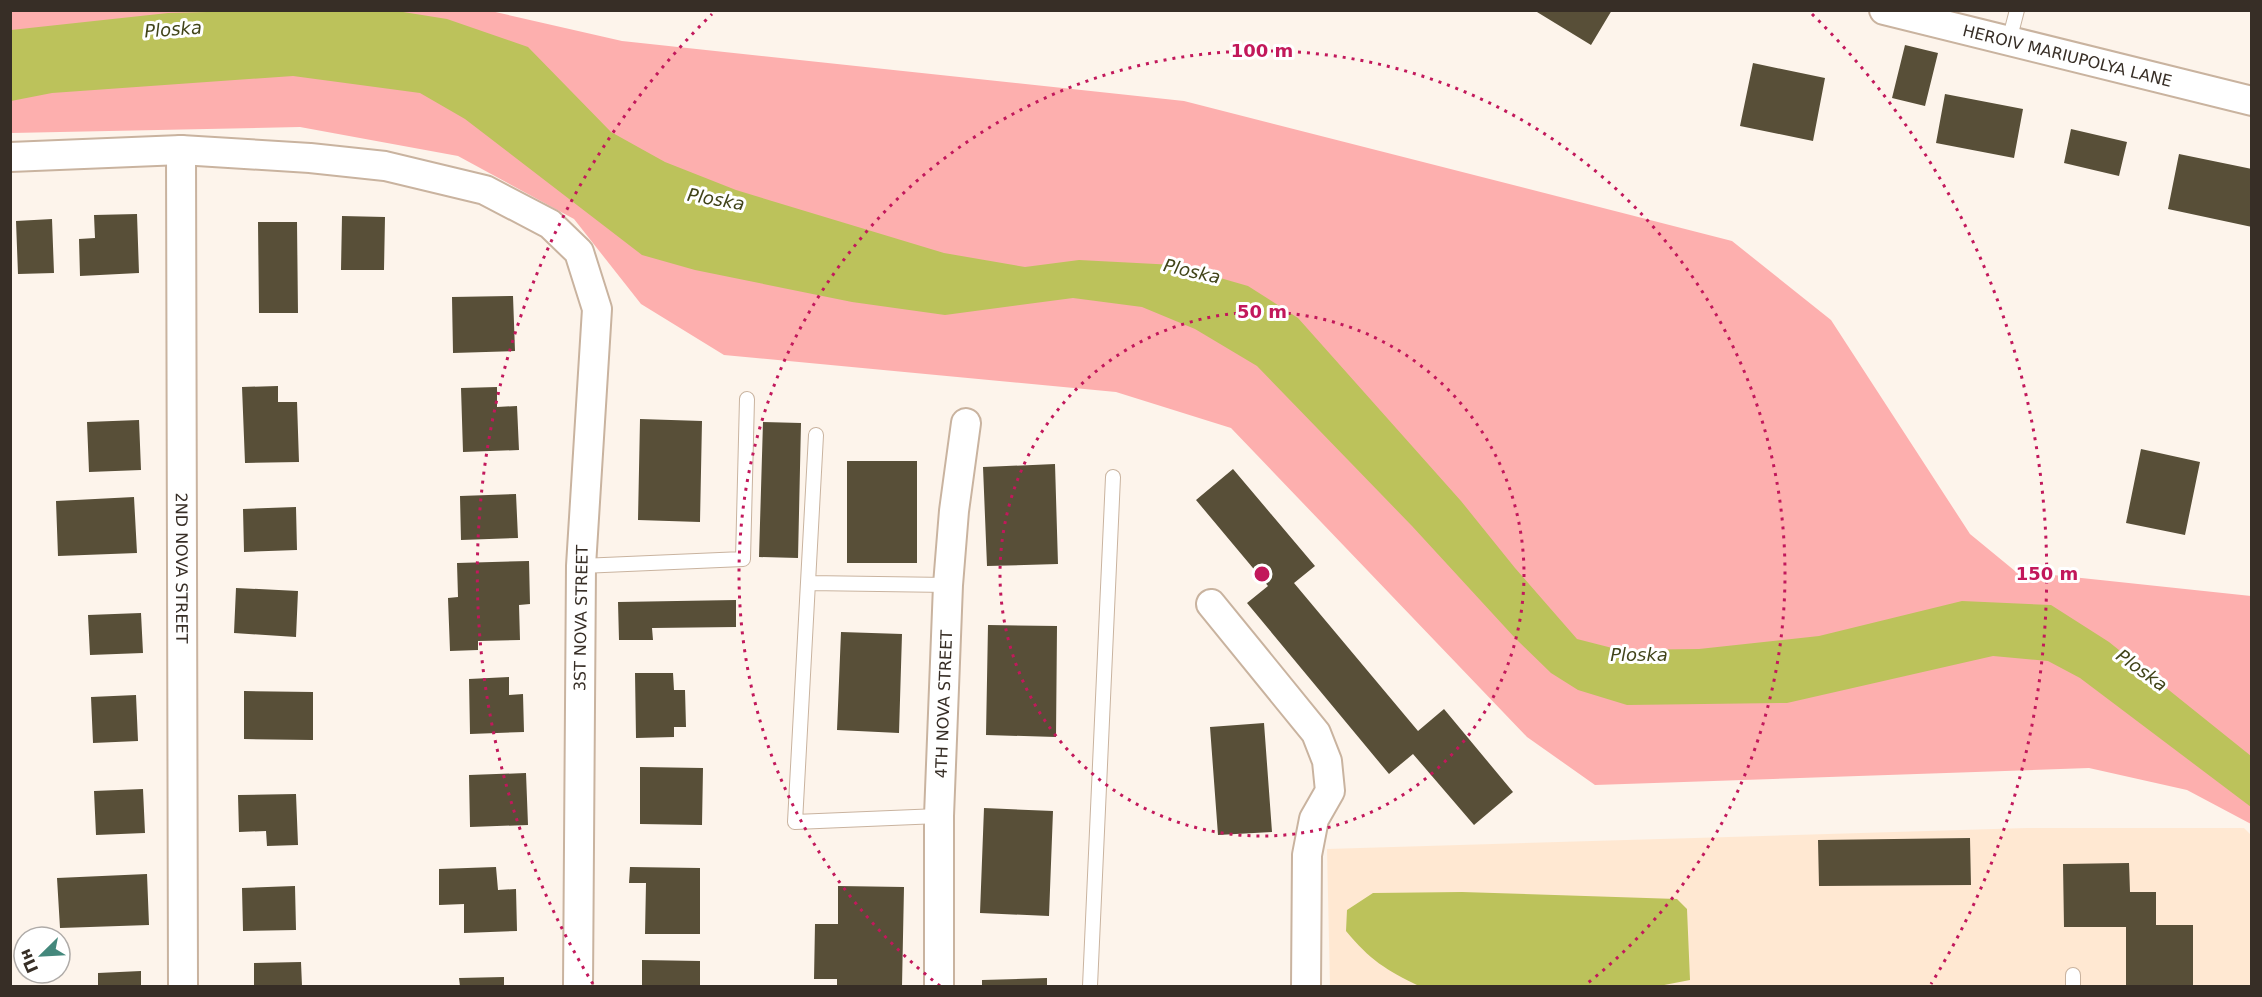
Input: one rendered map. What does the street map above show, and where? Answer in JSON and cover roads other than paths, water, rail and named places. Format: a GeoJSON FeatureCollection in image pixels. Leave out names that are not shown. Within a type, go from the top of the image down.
{"type":"FeatureCollection","features":[{"type":"Feature","properties":{"kind":"street","name":"HEROIV MARIUPOLYA LANE"},"geometry":{"type":"LineString","coordinates":[[1884,10],[2252,101]]}},
{"type":"Feature","properties":{"kind":"street"},"geometry":{"type":"LineString","coordinates":[[10,157],[181,150]]}},
{"type":"Feature","properties":{"kind":"street","name":"3ST NOVA STREET"},"geometry":{"type":"LineString","coordinates":[[181,150],[310,158],[385,166],[485,189],[550,224],[579,252],[597,309],[581,566],[578,987]]}},
{"type":"Feature","properties":{"kind":"street","name":"2ND NOVA STREET"},"geometry":{"type":"LineString","coordinates":[[181,150],[183,987]]}},
{"type":"Feature","properties":{"kind":"street","name":"4TH NOVA STREET"},"geometry":{"type":"LineString","coordinates":[[939,987],[939,816],[948,585],[954,511],[966,423]]}},
{"type":"Feature","properties":{"kind":"street"},"geometry":{"type":"LineString","coordinates":[[1211,604],[1316,733],[1327,761],[1330,791],[1314,819],[1307,855],[1306,987]]}},
{"type":"Feature","properties":{"kind":"lane"},"geometry":{"type":"LineString","coordinates":[[2009,41],[2017,10]]}},
{"type":"Feature","properties":{"kind":"lane"},"geometry":{"type":"LineString","coordinates":[[581,566],[743,559],[747,399]]}},
{"type":"Feature","properties":{"kind":"lane"},"geometry":{"type":"LineString","coordinates":[[816,435],[810,583],[795,822],[939,816]]}},
{"type":"Feature","properties":{"kind":"lane"},"geometry":{"type":"LineString","coordinates":[[1090,987],[1113,477]]}},
{"type":"Feature","properties":{"kind":"lane"},"geometry":{"type":"LineString","coordinates":[[810,583],[948,585]]}},
{"type":"Feature","properties":{"kind":"water","name":"Ploska"},"geometry":{"type":"Polygon","coordinates":[[[280,10],[397,11],[447,19],[528,47],[611,132],[665,162],[736,190],[944,253],[1025,267],[1079,260],[1175,265],[1248,286],[1298,318],[1461,501],[1577,639],[1620,650],[1699,649],[1819,636],[1962,601],[2051,605],[2109,642],[2251,756],[2251,807],[2080,678],[2048,661],[1993,656],[1787,703],[1627,705],[1578,690],[1551,673],[1515,638],[1412,526],[1257,366],[1195,329],[1142,307],[1073,298],[945,315],[852,302],[695,270],[642,255],[465,119],[420,93],[293,76],[52,93],[11,101],[11,30],[168,13],[280,10]]]}},
{"type":"Feature","properties":{"kind":"water"},"geometry":{"type":"Polygon","coordinates":[[[1462,892],[1677,899],[1687,909],[1690,980],[1659,986],[1419,986],[1379,963],[1363,950],[1346,931],[1347,910],[1373,893],[1462,892]]]}}]}
